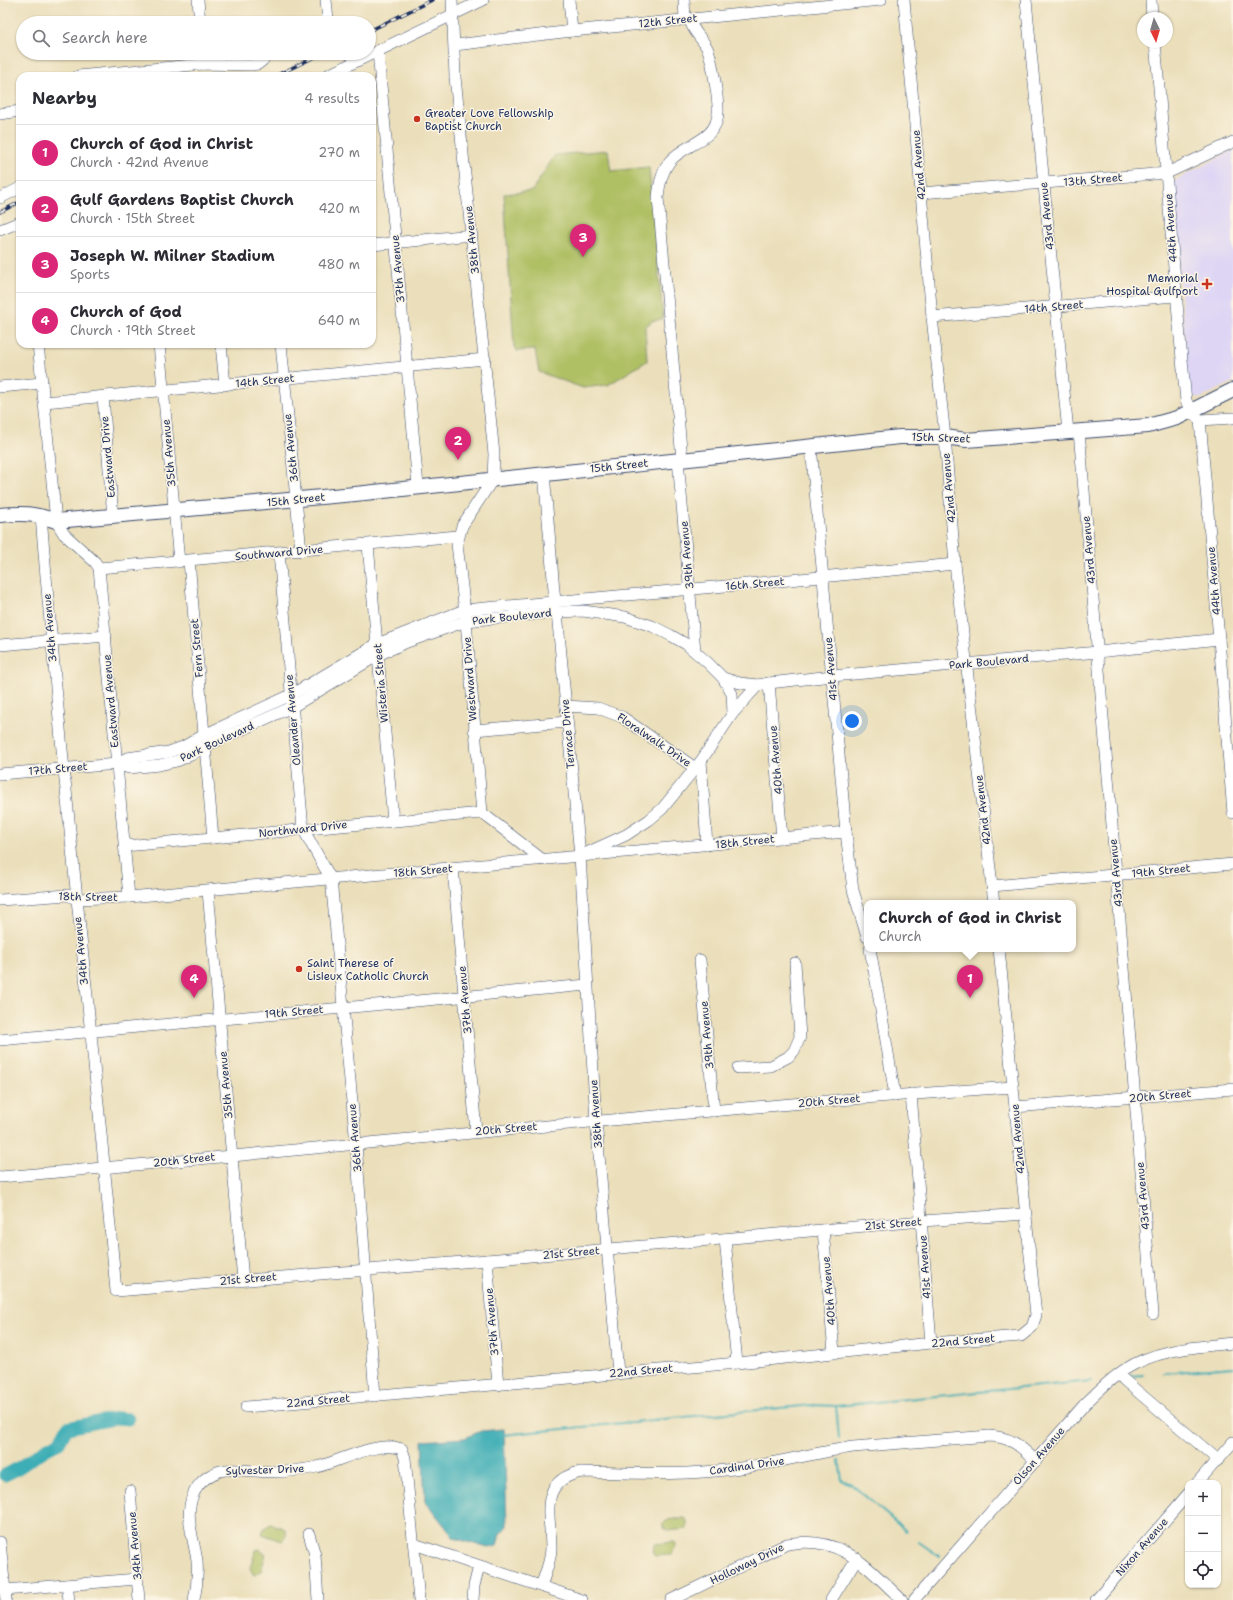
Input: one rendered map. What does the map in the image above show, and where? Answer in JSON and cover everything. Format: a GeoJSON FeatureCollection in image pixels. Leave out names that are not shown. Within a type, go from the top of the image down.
{"type":"FeatureCollection","features":[{"type":"Feature","properties":{"kind":"main road"},"geometry":{"type":"LineString","coordinates":[[1196,416],[1233,390]]}},
{"type":"Feature","properties":{"kind":"main road","name":"15th Street"},"geometry":{"type":"LineString","coordinates":[[56,522],[296,500],[418,486],[900,437],[945,437],[966,440],[1148,426],[1177,418],[1196,416]]}},
{"type":"Feature","properties":{"kind":"main road"},"geometry":{"type":"LineString","coordinates":[[0,515],[22,513],[41,515],[56,522]]}},
{"type":"Feature","properties":{"kind":"street"},"geometry":{"type":"LineString","coordinates":[[198,0],[199,16]]}},
{"type":"Feature","properties":{"kind":"street"},"geometry":{"type":"LineString","coordinates":[[326,0],[328,16]]}},
{"type":"Feature","properties":{"kind":"street","name":"38th Avenue"},"geometry":{"type":"LineString","coordinates":[[452,0],[455,45],[455,77],[494,454],[493,479]]}},
{"type":"Feature","properties":{"kind":"street"},"geometry":{"type":"LineString","coordinates":[[378,52],[483,0]]}},
{"type":"Feature","properties":{"kind":"street"},"geometry":{"type":"LineString","coordinates":[[569,0],[572,31]]}},
{"type":"Feature","properties":{"kind":"street"},"geometry":{"type":"LineString","coordinates":[[684,0],[688,19]]}},
{"type":"Feature","properties":{"kind":"street","name":"12th Street"},"geometry":{"type":"LineString","coordinates":[[455,45],[688,19],[796,4],[881,0]]}},
{"type":"Feature","properties":{"kind":"street","name":"42nd Avenue"},"geometry":{"type":"LineString","coordinates":[[904,0],[932,317],[945,437],[955,564],[994,900]]}},
{"type":"Feature","properties":{"kind":"street","name":"43rd Avenue"},"geometry":{"type":"LineString","coordinates":[[1026,0],[1055,306],[1073,432],[1098,652],[1153,1314]]}},
{"type":"Feature","properties":{"kind":"street"},"geometry":{"type":"LineString","coordinates":[[1151,0],[1152,12]]}},
{"type":"Feature","properties":{"kind":"street","name":"39th Avenue"},"geometry":{"type":"LineString","coordinates":[[688,19],[692,29],[703,42],[710,56],[719,111],[716,124],[707,136],[670,161],[662,178],[658,198],[695,651]]}},
{"type":"Feature","properties":{"kind":"street","name":"44th Avenue"},"geometry":{"type":"LineString","coordinates":[[1155,48],[1167,173],[1175,296],[1186,401],[1196,416],[1220,640],[1233,813]]}},
{"type":"Feature","properties":{"kind":"street","name":"37th Avenue"},"geometry":{"type":"LineString","coordinates":[[378,52],[418,486]]}},
{"type":"Feature","properties":{"kind":"street"},"geometry":{"type":"LineString","coordinates":[[107,72],[196,60]]}},
{"type":"Feature","properties":{"kind":"street"},"geometry":{"type":"LineString","coordinates":[[207,60],[245,66],[258,64],[264,60]]}},
{"type":"Feature","properties":{"kind":"street"},"geometry":{"type":"LineString","coordinates":[[335,72],[361,60]]}},
{"type":"Feature","properties":{"kind":"street"},"geometry":{"type":"LineString","coordinates":[[0,114],[16,112]]}},
{"type":"Feature","properties":{"kind":"street","name":"13th Street"},"geometry":{"type":"LineString","coordinates":[[921,193],[1167,173],[1233,142]]}},
{"type":"Feature","properties":{"kind":"street"},"geometry":{"type":"LineString","coordinates":[[0,198],[16,190]]}},
{"type":"Feature","properties":{"kind":"street"},"geometry":{"type":"LineString","coordinates":[[0,230],[16,224]]}},
{"type":"Feature","properties":{"kind":"street"},"geometry":{"type":"LineString","coordinates":[[376,245],[472,235]]}},
{"type":"Feature","properties":{"kind":"street","name":"14th Street"},"geometry":{"type":"LineString","coordinates":[[932,317],[1175,296]]}},
{"type":"Feature","properties":{"kind":"street"},"geometry":{"type":"LineString","coordinates":[[38,348],[56,522],[64,534],[99,568]]}},
{"type":"Feature","properties":{"kind":"street","name":"35th Avenue"},"geometry":{"type":"LineString","coordinates":[[159,348],[174,512],[184,561]]}},
{"type":"Feature","properties":{"kind":"street"},"geometry":{"type":"LineString","coordinates":[[221,348],[225,385]]}},
{"type":"Feature","properties":{"kind":"street","name":"36th Avenue"},"geometry":{"type":"LineString","coordinates":[[281,348],[301,551]]}},
{"type":"Feature","properties":{"kind":"street","name":"14th Street"},"geometry":{"type":"LineString","coordinates":[[45,402],[485,359]]}},
{"type":"Feature","properties":{"kind":"street"},"geometry":{"type":"LineString","coordinates":[[0,387],[42,383]]}},
{"type":"Feature","properties":{"kind":"street","name":"Eastward Drive"},"geometry":{"type":"LineString","coordinates":[[103,397],[113,517]]}},
{"type":"Feature","properties":{"kind":"street","name":"15th Street"},"geometry":{"type":"LineString","coordinates":[[1196,416],[1233,418]]}},
{"type":"Feature","properties":{"kind":"street","name":"41st Avenue"},"geometry":{"type":"LineString","coordinates":[[811,446],[846,832],[853,890],[864,927]]}},
{"type":"Feature","properties":{"kind":"street","name":"Terrace Drive"},"geometry":{"type":"LineString","coordinates":[[544,473],[580,856]]}},
{"type":"Feature","properties":{"kind":"street","name":"Westward Drive"},"geometry":{"type":"LineString","coordinates":[[482,813],[465,616],[457,544],[462,526],[493,479]]}},
{"type":"Feature","properties":{"kind":"street","name":"34th Avenue"},"geometry":{"type":"LineString","coordinates":[[41,515],[51,641],[76,899],[105,1168],[116,1291]]}},
{"type":"Feature","properties":{"kind":"street","name":"Southward Drive"},"geometry":{"type":"LineString","coordinates":[[99,568],[458,536]]}},
{"type":"Feature","properties":{"kind":"street","name":"Wisteria Street"},"geometry":{"type":"LineString","coordinates":[[368,545],[393,821]]}},
{"type":"Feature","properties":{"kind":"street","name":"Oleander Avenue"},"geometry":{"type":"LineString","coordinates":[[279,553],[303,829],[331,879]]}},
{"type":"Feature","properties":{"kind":"street","name":"Fern Street"},"geometry":{"type":"LineString","coordinates":[[184,561],[205,746]]}},
{"type":"Feature","properties":{"kind":"street","name":"16th Street"},"geometry":{"type":"LineString","coordinates":[[556,607],[607,597],[955,564]]}},
{"type":"Feature","properties":{"kind":"street","name":"Eastward Avenue"},"geometry":{"type":"LineString","coordinates":[[99,568],[129,898]]}},
{"type":"Feature","properties":{"kind":"street","name":"Park Boulevard"},"geometry":{"type":"LineString","coordinates":[[117,764],[127,758],[173,751],[189,744],[204,735],[291,695],[377,644],[465,616],[556,607],[611,614],[640,621],[670,635],[695,651],[723,678],[732,694],[733,713]]}},
{"type":"Feature","properties":{"kind":"street","name":"Park Boulevard"},"geometry":{"type":"LineString","coordinates":[[117,764],[129,768],[164,764],[191,755],[205,746],[292,707],[378,655],[465,616]]}},
{"type":"Feature","properties":{"kind":"street"},"geometry":{"type":"LineString","coordinates":[[0,645],[106,636]]}},
{"type":"Feature","properties":{"kind":"street","name":"Park Boulevard"},"geometry":{"type":"LineString","coordinates":[[723,678],[740,684],[764,684],[832,676],[1220,640]]}},
{"type":"Feature","properties":{"kind":"street"},"geometry":{"type":"LineString","coordinates":[[580,856],[626,835],[649,820],[662,809],[698,765],[733,713],[764,684]]}},
{"type":"Feature","properties":{"kind":"street","name":"40th Avenue"},"geometry":{"type":"LineString","coordinates":[[764,684],[782,838]]}},
{"type":"Feature","properties":{"kind":"street","name":"Floralwalk Drive"},"geometry":{"type":"LineString","coordinates":[[566,706],[598,708],[622,717],[698,765]]}},
{"type":"Feature","properties":{"kind":"street"},"geometry":{"type":"LineString","coordinates":[[474,730],[567,722]]}},
{"type":"Feature","properties":{"kind":"street"},"geometry":{"type":"LineString","coordinates":[[205,746],[213,838]]}},
{"type":"Feature","properties":{"kind":"street","name":"17th Street"},"geometry":{"type":"LineString","coordinates":[[0,774],[117,764]]}},
{"type":"Feature","properties":{"kind":"street"},"geometry":{"type":"LineString","coordinates":[[698,765],[708,844]]}},
{"type":"Feature","properties":{"kind":"street"},"geometry":{"type":"LineString","coordinates":[[482,813],[543,860]]}},
{"type":"Feature","properties":{"kind":"street","name":"Northward Drive"},"geometry":{"type":"LineString","coordinates":[[125,846],[482,813]]}},
{"type":"Feature","properties":{"kind":"street","name":"18th Street"},"geometry":{"type":"LineString","coordinates":[[0,900],[68,895],[76,899],[129,898],[846,832]]}},
{"type":"Feature","properties":{"kind":"street","name":"38th Avenue"},"geometry":{"type":"LineString","coordinates":[[580,856],[596,1121],[618,1373]]}},
{"type":"Feature","properties":{"kind":"street","name":"19th Street"},"geometry":{"type":"LineString","coordinates":[[992,886],[1233,864]]}},
{"type":"Feature","properties":{"kind":"street","name":"37th Avenue"},"geometry":{"type":"LineString","coordinates":[[453,868],[476,1132]]}},
{"type":"Feature","properties":{"kind":"street","name":"36th Avenue"},"geometry":{"type":"LineString","coordinates":[[331,879],[356,1144],[376,1396]]}},
{"type":"Feature","properties":{"kind":"street","name":"35th Avenue"},"geometry":{"type":"LineString","coordinates":[[208,891],[243,1280]]}},
{"type":"Feature","properties":{"kind":"street"},"geometry":{"type":"LineString","coordinates":[[871,952],[895,1096]]}},
{"type":"Feature","properties":{"kind":"street","name":"42nd Avenue"},"geometry":{"type":"LineString","coordinates":[[999,952],[1036,1315],[1032,1327]]}},
{"type":"Feature","properties":{"kind":"street","name":"39th Avenue"},"geometry":{"type":"LineString","coordinates":[[700,960],[714,1111]]}},
{"type":"Feature","properties":{"kind":"street"},"geometry":{"type":"LineString","coordinates":[[738,1068],[771,1066],[788,1057],[794,1051],[800,1037],[795,964]]}},
{"type":"Feature","properties":{"kind":"street","name":"19th Street"},"geometry":{"type":"LineString","coordinates":[[0,1040],[219,1018],[587,985]]}},
{"type":"Feature","properties":{"kind":"street","name":"20th Street"},"geometry":{"type":"LineString","coordinates":[[0,1177],[596,1121],[911,1094],[1013,1087]]}},
{"type":"Feature","properties":{"kind":"street","name":"20th Street"},"geometry":{"type":"LineString","coordinates":[[1015,1107],[1233,1089]]}},
{"type":"Feature","properties":{"kind":"street","name":"41st Avenue"},"geometry":{"type":"LineString","coordinates":[[911,1094],[931,1344]]}},
{"type":"Feature","properties":{"kind":"street","name":"21st Street"},"geometry":{"type":"LineString","coordinates":[[116,1291],[1025,1214]]}},
{"type":"Feature","properties":{"kind":"street","name":"40th Avenue"},"geometry":{"type":"LineString","coordinates":[[823,1230],[834,1352]]}},
{"type":"Feature","properties":{"kind":"street"},"geometry":{"type":"LineString","coordinates":[[725,1239],[737,1363]]}},
{"type":"Feature","properties":{"kind":"street","name":"37th Avenue"},"geometry":{"type":"LineString","coordinates":[[487,1260],[498,1385]]}},
{"type":"Feature","properties":{"kind":"street","name":"22nd Street"},"geometry":{"type":"LineString","coordinates":[[246,1407],[1021,1336],[1032,1327]]}},
{"type":"Feature","properties":{"kind":"street","name":"Olson Avenue"},"geometry":{"type":"LineString","coordinates":[[914,1600],[1084,1405],[1104,1385],[1125,1369],[1155,1356],[1189,1347],[1233,1343]]}},
{"type":"Feature","properties":{"kind":"street"},"geometry":{"type":"LineString","coordinates":[[1119,1374],[1124,1380],[1218,1460]]}},
{"type":"Feature","properties":{"kind":"street","name":"Cardinal Drive"},"geometry":{"type":"LineString","coordinates":[[541,1586],[550,1558],[549,1502],[554,1488],[574,1473],[642,1474],[705,1472],[770,1463],[846,1448],[989,1436],[1009,1439],[1036,1461]]}},
{"type":"Feature","properties":{"kind":"street"},"geometry":{"type":"LineString","coordinates":[[1201,1480],[1233,1442]]}},
{"type":"Feature","properties":{"kind":"street","name":"Sylvester Drive"},"geometry":{"type":"LineString","coordinates":[[194,1600],[197,1572],[189,1511],[193,1495],[202,1482],[209,1476],[226,1470],[299,1470],[332,1462],[366,1450],[394,1446],[402,1449],[406,1458],[414,1544]]}},
{"type":"Feature","properties":{"kind":"street","name":"34th Avenue"},"geometry":{"type":"LineString","coordinates":[[130,1491],[139,1600]]}},
{"type":"Feature","properties":{"kind":"street","name":"Nixon Avenue"},"geometry":{"type":"LineString","coordinates":[[1096,1600],[1185,1497]]}},
{"type":"Feature","properties":{"kind":"street"},"geometry":{"type":"LineString","coordinates":[[309,1534],[315,1555],[318,1600]]}},
{"type":"Feature","properties":{"kind":"street","name":"Holloway Drive"},"geometry":{"type":"LineString","coordinates":[[671,1600],[787,1544],[801,1541],[817,1543],[846,1552],[857,1558],[902,1600]]}},
{"type":"Feature","properties":{"kind":"street"},"geometry":{"type":"LineString","coordinates":[[0,1542],[6,1595],[67,1585],[137,1579]]}},
{"type":"Feature","properties":{"kind":"street"},"geometry":{"type":"LineString","coordinates":[[419,1600],[414,1544],[582,1600]]}},
{"type":"Feature","properties":{"kind":"street"},"geometry":{"type":"LineString","coordinates":[[831,1600],[857,1558]]}},
{"type":"Feature","properties":{"kind":"street"},"geometry":{"type":"LineString","coordinates":[[473,1600],[474,1586],[479,1566]]}},
{"type":"Feature","properties":{"kind":"street"},"geometry":{"type":"LineString","coordinates":[[67,1585],[69,1600]]}},
{"type":"Feature","properties":{"kind":"shaded area","name":"Memorial Hospital Gulfport"},"geometry":{"type":"Polygon","coordinates":[[[1233,150],[1233,382],[1201,398],[1197,398],[1191,394],[1189,389],[1172,187],[1177,179],[1233,150]]]}},
{"type":"Feature","properties":{"kind":"green space"},"geometry":{"type":"Polygon","coordinates":[[[608,150],[611,171],[649,167],[663,319],[652,321],[645,327],[647,361],[608,385],[583,388],[539,372],[535,350],[517,351],[514,347],[504,194],[532,191],[555,155],[608,150]]]}},
{"type":"Feature","properties":{"kind":"green space"},"geometry":{"type":"Polygon","coordinates":[[[685,1518],[687,1521],[687,1529],[668,1531],[663,1528],[663,1524],[666,1520],[685,1518]]]}},
{"type":"Feature","properties":{"kind":"green space"},"geometry":{"type":"Polygon","coordinates":[[[271,1524],[286,1529],[286,1536],[282,1541],[262,1534],[264,1528],[271,1524]]]}},
{"type":"Feature","properties":{"kind":"green space"},"geometry":{"type":"Polygon","coordinates":[[[675,1542],[675,1548],[671,1555],[655,1556],[653,1553],[654,1544],[675,1542]]]}},
{"type":"Feature","properties":{"kind":"green space"},"geometry":{"type":"Polygon","coordinates":[[[259,1549],[266,1554],[261,1571],[256,1575],[253,1574],[250,1568],[256,1550],[259,1549]]]}},
{"type":"Feature","properties":{"kind":"water"},"geometry":{"type":"Polygon","coordinates":[[[504,1429],[507,1526],[500,1534],[497,1546],[488,1548],[454,1538],[425,1501],[422,1441],[465,1438],[481,1431],[504,1429]]]}},
{"type":"Feature","properties":{"kind":"waterway"},"geometry":{"type":"LineString","coordinates":[[1164,1373],[1233,1367]]}},
{"type":"Feature","properties":{"kind":"waterway"},"geometry":{"type":"LineString","coordinates":[[1132,1376],[1143,1375]]}},
{"type":"Feature","properties":{"kind":"waterway"},"geometry":{"type":"LineString","coordinates":[[502,1435],[813,1405],[836,1406],[1091,1381]]}},
{"type":"Feature","properties":{"kind":"waterway"},"geometry":{"type":"LineString","coordinates":[[836,1406],[839,1438]]}},
{"type":"Feature","properties":{"kind":"waterway"},"geometry":{"type":"LineString","coordinates":[[5,1475],[59,1443],[67,1428],[118,1418],[128,1419]]}},
{"type":"Feature","properties":{"kind":"waterway"},"geometry":{"type":"LineString","coordinates":[[839,1460],[842,1480],[851,1484],[906,1531]]}},
{"type":"Feature","properties":{"kind":"waterway"},"geometry":{"type":"LineString","coordinates":[[919,1542],[940,1557]]}},
{"type":"Feature","properties":{"kind":"railway"},"geometry":{"type":"LineString","coordinates":[[376,28],[432,0]]}},
{"type":"Feature","properties":{"kind":"railway"},"geometry":{"type":"LineString","coordinates":[[283,72],[308,60]]}},
{"type":"Feature","properties":{"kind":"railway"},"geometry":{"type":"LineString","coordinates":[[0,212],[16,204]]}},
{"type":"Feature","properties":{"kind":"place","name":"Greater Love Fellowship Baptist Church"},"geometry":{"type":"Point","coordinates":[417,119]}},
{"type":"Feature","properties":{"kind":"place","name":"Joseph W. Milner Stadium"},"geometry":{"type":"Point","coordinates":[583,257]}},
{"type":"Feature","properties":{"kind":"place","name":"Memorial Hospital Gulfport"},"geometry":{"type":"Point","coordinates":[1207,284]}},
{"type":"Feature","properties":{"kind":"place","name":"Gulf Gardens Baptist Church"},"geometry":{"type":"Point","coordinates":[458,460]}},
{"type":"Feature","properties":{"kind":"place","name":"Saint Therese of Lisieux Catholic Church"},"geometry":{"type":"Point","coordinates":[299,969]}},
{"type":"Feature","properties":{"kind":"place","name":"Church of God"},"geometry":{"type":"Point","coordinates":[194,998]}},
{"type":"Feature","properties":{"kind":"place","name":"Church of God in Christ"},"geometry":{"type":"Point","coordinates":[970,998]}}]}
